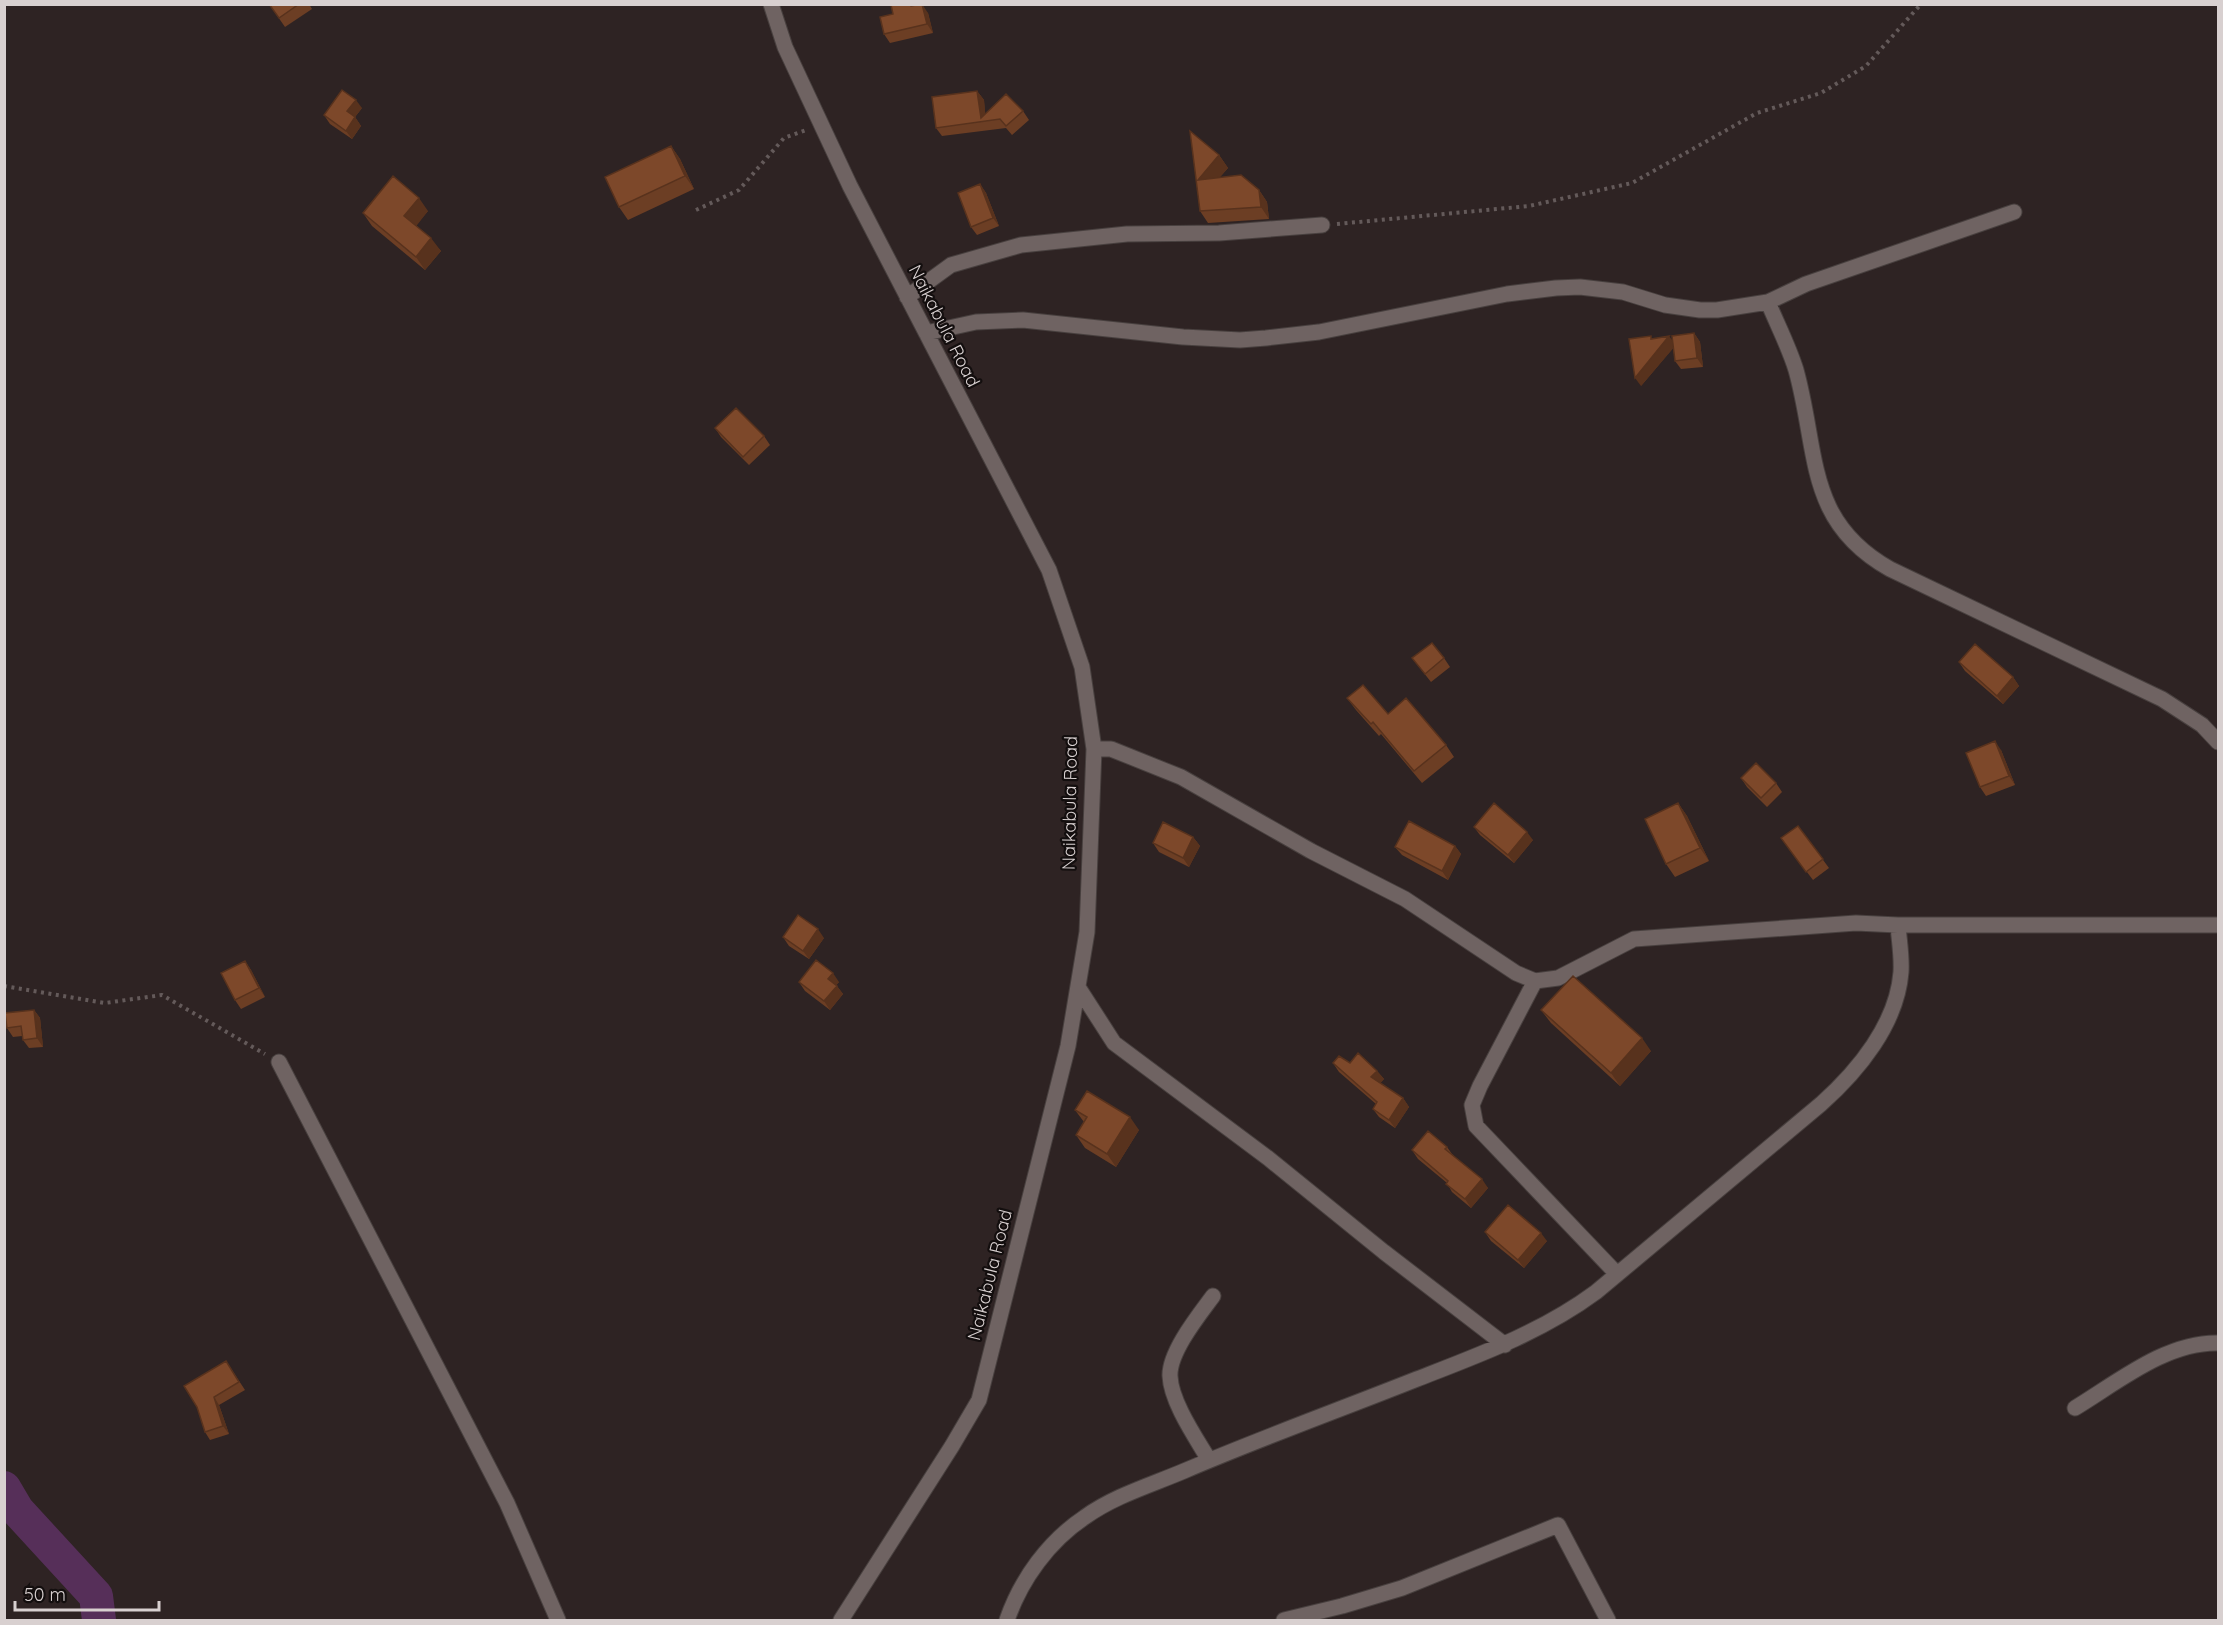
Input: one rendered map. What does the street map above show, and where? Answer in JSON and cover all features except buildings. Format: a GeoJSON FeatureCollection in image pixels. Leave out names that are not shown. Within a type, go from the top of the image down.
{"type":"FeatureCollection","features":[{"type":"Feature","properties":{"kind":"street","name":"Naikabula Road"},"geometry":{"type":"LineString","coordinates":[[771,4],[785,47],[850,186],[1049,570],[1082,667],[1094,749],[1087,932],[1068,1046],[979,1400],[842,1620]]}},
{"type":"Feature","properties":{"kind":"street"},"geometry":{"type":"LineString","coordinates":[[926,333],[976,322],[1023,320],[1202,338],[1266,338],[1319,332],[1507,294],[1580,287],[1623,292],[1665,305],[1717,310],[1768,302],[1806,284],[2014,213]]}},
{"type":"Feature","properties":{"kind":"street"},"geometry":{"type":"LineString","coordinates":[[907,297],[951,265],[1021,245],[1127,234],[1219,233],[1322,225]]}},
{"type":"Feature","properties":{"kind":"street"},"geometry":{"type":"LineString","coordinates":[[1768,302],[1796,369],[1823,494],[1837,523],[1860,549],[1890,569],[2162,699],[2202,725],[2218,742]]}},
{"type":"Feature","properties":{"kind":"street"},"geometry":{"type":"LineString","coordinates":[[1094,749],[1111,749],[1180,777],[1405,899],[1516,973],[1535,981],[1558,978],[1634,939],[1856,923],[2218,925]]}},
{"type":"Feature","properties":{"kind":"street"},"geometry":{"type":"LineString","coordinates":[[1007,1620],[1017,1596],[1035,1566],[1059,1538],[1098,1508],[1209,1460],[1505,1345],[1569,1312],[1821,1104],[1855,1070],[1873,1043],[1895,1000],[1901,972],[1898,925]]}},
{"type":"Feature","properties":{"kind":"street"},"geometry":{"type":"LineString","coordinates":[[1535,981],[1472,1104],[1476,1126],[1617,1274]]}},
{"type":"Feature","properties":{"kind":"street"},"geometry":{"type":"LineString","coordinates":[[1078,987],[1114,1043],[1268,1158],[1384,1252],[1505,1345]]}},
{"type":"Feature","properties":{"kind":"street"},"geometry":{"type":"LineString","coordinates":[[279,1062],[507,1503],[558,1620]]}},
{"type":"Feature","properties":{"kind":"street"},"geometry":{"type":"LineString","coordinates":[[1209,1460],[1182,1412],[1171,1385],[1170,1375],[1174,1356],[1213,1296]]}},
{"type":"Feature","properties":{"kind":"street"},"geometry":{"type":"LineString","coordinates":[[2075,1408],[2172,1350],[2204,1342],[2218,1343]]}},
{"type":"Feature","properties":{"kind":"street"},"geometry":{"type":"LineString","coordinates":[[1284,1620],[1402,1588],[1558,1525],[1608,1620]]}},
{"type":"Feature","properties":{"kind":"path"},"geometry":{"type":"LineString","coordinates":[[1322,225],[1529,206],[1632,183],[1757,113],[1821,93],[1866,66],[1921,4]]}},
{"type":"Feature","properties":{"kind":"path"},"geometry":{"type":"LineString","coordinates":[[696,210],[739,190],[784,138],[821,124]]}},
{"type":"Feature","properties":{"kind":"path"},"geometry":{"type":"LineString","coordinates":[[4,986],[105,1003],[162,995],[279,1062]]}},
{"type":"Feature","properties":{"kind":"waterway"},"geometry":{"type":"LineString","coordinates":[[4,1488],[17,1510],[96,1596],[99,1620]]}}]}
